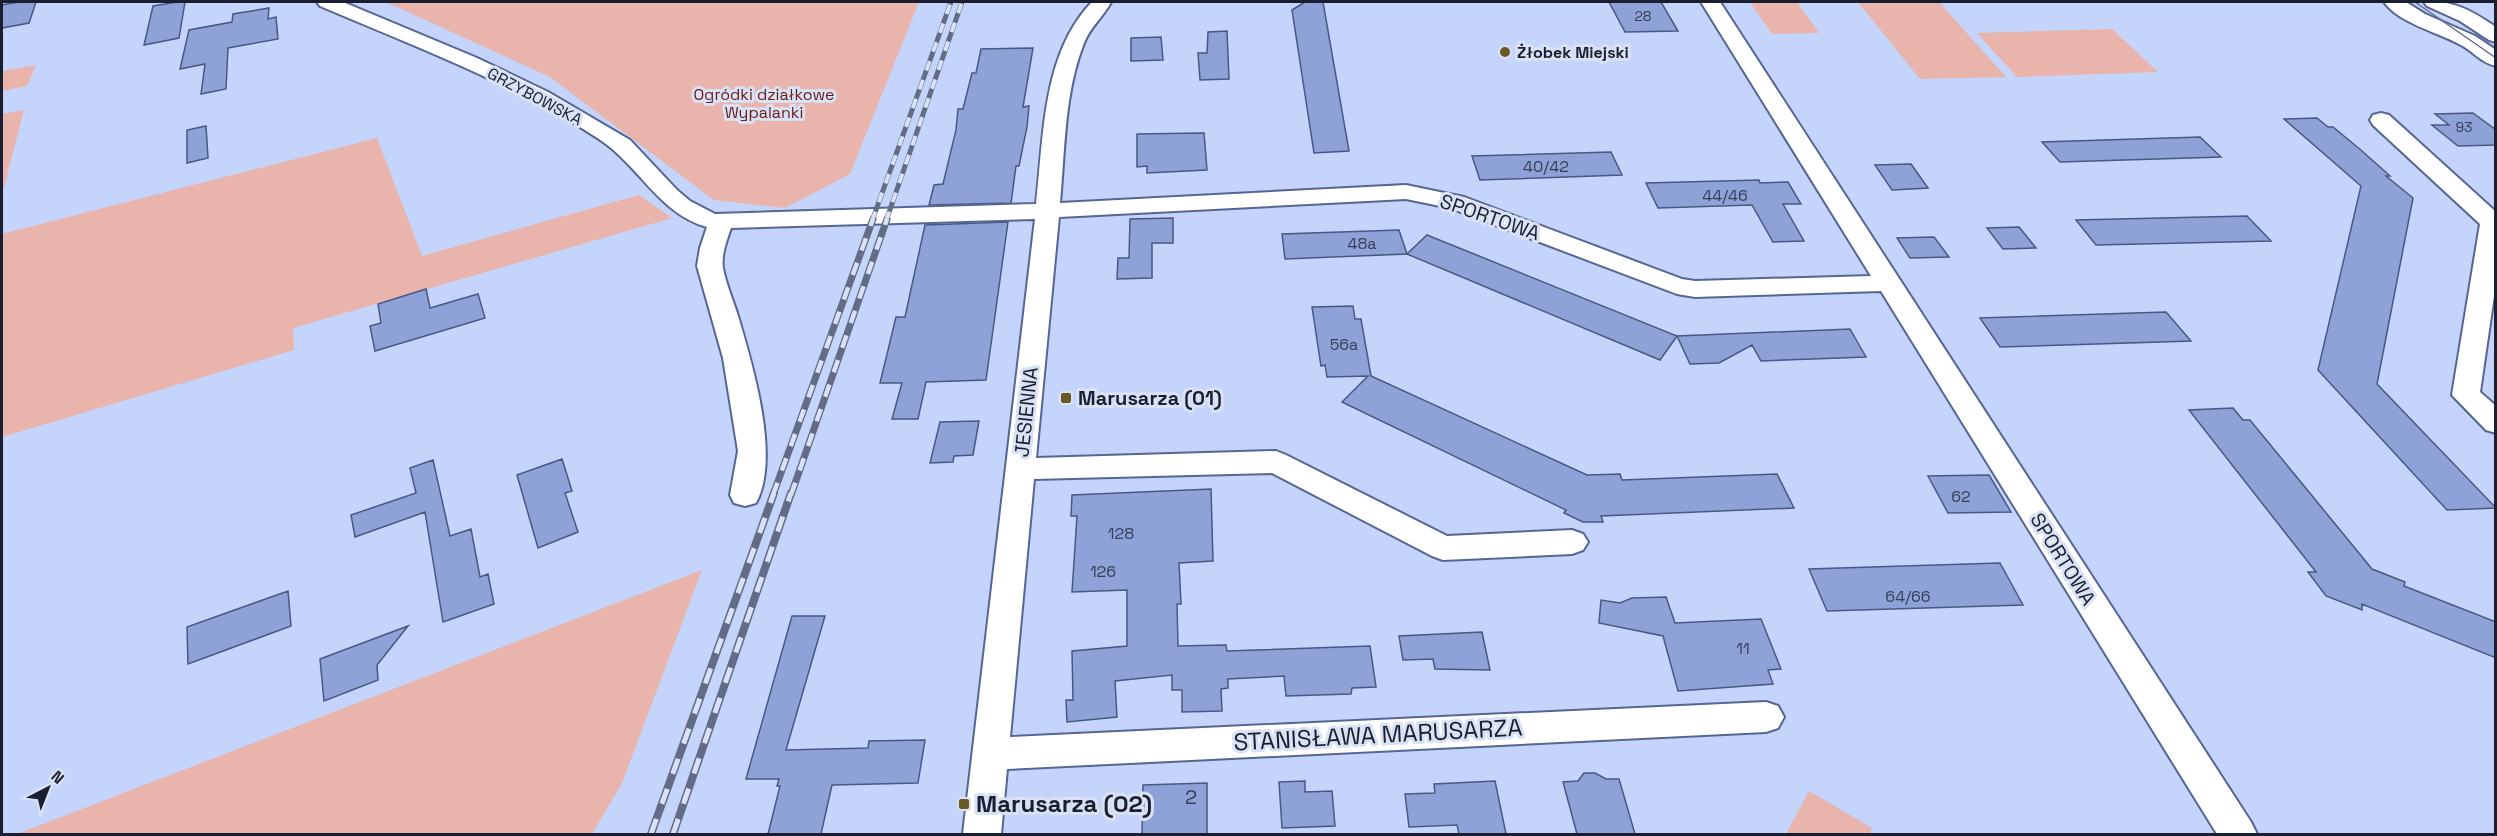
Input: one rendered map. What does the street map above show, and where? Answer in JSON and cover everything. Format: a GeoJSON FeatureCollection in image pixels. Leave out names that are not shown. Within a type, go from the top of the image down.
{"type":"FeatureCollection","features":[{"type":"Feature","properties":{"kind":"street","name":"GRZYBOWSKA"},"geometry":{"type":"LineString","coordinates":[[327,2],[489,71],[609,136],[685,211],[701,218],[721,222],[1046,211]]}},
{"type":"Feature","properties":{"kind":"street","name":"JESIENNA"},"geometry":{"type":"LineString","coordinates":[[982,834],[1060,93],[1072,43],[1102,2]]}},
{"type":"Feature","properties":{"kind":"street","name":"SPORTOWA"},"geometry":{"type":"LineString","coordinates":[[1711,2],[2238,834]]}},
{"type":"Feature","properties":{"kind":"street"},"geometry":{"type":"LineString","coordinates":[[2394,2],[2418,18],[2468,40],[2496,60]]}},
{"type":"Feature","properties":{"kind":"street"},"geometry":{"type":"LineString","coordinates":[[2434,2],[2467,17],[2496,36]]}},
{"type":"Feature","properties":{"kind":"street"},"geometry":{"type":"LineString","coordinates":[[2381,120],[2494,223],[2490,273],[2466,395],[2496,423]]}},
{"type":"Feature","properties":{"kind":"street","name":"SPORTOWA"},"geometry":{"type":"LineString","coordinates":[[1046,211],[1168,202],[1406,192],[1456,202],[1677,286],[1695,289],[1889,284]]}},
{"type":"Feature","properties":{"kind":"street"},"geometry":{"type":"LineString","coordinates":[[721,222],[712,248],[710,266],[736,358],[753,451],[745,495]]}},
{"type":"Feature","properties":{"kind":"street"},"geometry":{"type":"LineString","coordinates":[[1020,469],[1276,462],[1443,548],[1572,542]]}},
{"type":"Feature","properties":{"kind":"street","name":"STANISŁAWA MARUSARZA"},"geometry":{"type":"LineString","coordinates":[[990,754],[1766,717]]}},
{"type":"Feature","properties":{"kind":"green space","name":"Ogródki działkowe Wypalanki"},"geometry":{"type":"Polygon","coordinates":[[[386,2],[919,2],[850,174],[785,208],[714,200],[550,77],[386,2]]]}},
{"type":"Feature","properties":{"kind":"green space"},"geometry":{"type":"Polygon","coordinates":[[[1750,2],[1797,2],[1819,33],[1772,34],[1750,2]]]}},
{"type":"Feature","properties":{"kind":"green space"},"geometry":{"type":"Polygon","coordinates":[[[1858,2],[1939,2],[2006,77],[1920,79],[1858,2]]]}},
{"type":"Feature","properties":{"kind":"green space"},"geometry":{"type":"Polygon","coordinates":[[[2112,29],[2158,72],[2017,77],[1977,33],[2112,29]]]}},
{"type":"Feature","properties":{"kind":"green space"},"geometry":{"type":"Polygon","coordinates":[[[36,65],[27,86],[2,91],[2,71],[36,65]]]}},
{"type":"Feature","properties":{"kind":"green space"},"geometry":{"type":"Polygon","coordinates":[[[24,110],[2,195],[2,114],[24,110]]]}},
{"type":"Feature","properties":{"kind":"green space"},"geometry":{"type":"Polygon","coordinates":[[[377,138],[422,256],[639,195],[672,218],[293,328],[294,350],[2,437],[2,234],[377,138]]]}},
{"type":"Feature","properties":{"kind":"green space"},"geometry":{"type":"Polygon","coordinates":[[[702,570],[622,783],[592,834],[17,834],[702,570]]]}},
{"type":"Feature","properties":{"kind":"green space"},"geometry":{"type":"Polygon","coordinates":[[[1809,791],[1872,828],[1869,834],[1786,834],[1809,791]]]}},
{"type":"Feature","properties":{"kind":"building"},"geometry":{"type":"Polygon","coordinates":[[[36,2],[29,23],[2,28],[2,5],[36,2]]]}},
{"type":"Feature","properties":{"kind":"building"},"geometry":{"type":"Polygon","coordinates":[[[185,2],[179,38],[144,45],[153,6],[185,2]]]}},
{"type":"Feature","properties":{"kind":"building"},"geometry":{"type":"Polygon","coordinates":[[[1305,2],[1323,2],[1349,151],[1314,153],[1292,10],[1305,2]]]}},
{"type":"Feature","properties":{"kind":"building"},"geometry":{"type":"Polygon","coordinates":[[[1609,2],[1661,2],[1678,31],[1625,32],[1609,2]]]}},
{"type":"Feature","properties":{"kind":"building"},"geometry":{"type":"Polygon","coordinates":[[[269,8],[268,19],[276,17],[278,39],[228,48],[226,89],[201,94],[205,64],[180,69],[189,30],[232,22],[233,14],[269,8]]]}},
{"type":"Feature","properties":{"kind":"building"},"geometry":{"type":"Polygon","coordinates":[[[1227,31],[1229,79],[1200,80],[1198,53],[1207,53],[1208,32],[1227,31]]]}},
{"type":"Feature","properties":{"kind":"building"},"geometry":{"type":"Polygon","coordinates":[[[1161,37],[1163,60],[1131,61],[1131,38],[1161,37]]]}},
{"type":"Feature","properties":{"kind":"building"},"geometry":{"type":"Polygon","coordinates":[[[1033,48],[1023,107],[1029,106],[1027,127],[1019,166],[1016,166],[1011,203],[929,205],[934,185],[943,184],[956,130],[958,109],[963,109],[972,73],[976,73],[981,49],[1033,48]]]}},
{"type":"Feature","properties":{"kind":"building"},"geometry":{"type":"Polygon","coordinates":[[[2473,113],[2496,130],[2496,145],[2458,146],[2432,125],[2449,125],[2435,114],[2473,113]]]}},
{"type":"Feature","properties":{"kind":"building"},"geometry":{"type":"Polygon","coordinates":[[[2317,118],[2328,127],[2333,127],[2362,151],[2390,176],[2386,176],[2413,198],[2377,384],[2496,508],[2447,510],[2318,370],[2361,186],[2284,119],[2317,118]]]}},
{"type":"Feature","properties":{"kind":"building"},"geometry":{"type":"Polygon","coordinates":[[[206,126],[208,158],[187,163],[187,130],[206,126]]]}},
{"type":"Feature","properties":{"kind":"building"},"geometry":{"type":"Polygon","coordinates":[[[1204,133],[1207,170],[1147,173],[1147,166],[1137,167],[1137,134],[1204,133]]]}},
{"type":"Feature","properties":{"kind":"building"},"geometry":{"type":"Polygon","coordinates":[[[2200,137],[2221,157],[2060,162],[2042,142],[2200,137]]]}},
{"type":"Feature","properties":{"kind":"building"},"geometry":{"type":"Polygon","coordinates":[[[1611,152],[1622,175],[1480,180],[1472,156],[1611,152]]]}},
{"type":"Feature","properties":{"kind":"building"},"geometry":{"type":"Polygon","coordinates":[[[1911,164],[1928,188],[1892,190],[1875,165],[1911,164]]]}},
{"type":"Feature","properties":{"kind":"building"},"geometry":{"type":"Polygon","coordinates":[[[1759,180],[1760,183],[1788,182],[1801,204],[1783,204],[1804,241],[1773,242],[1752,205],[1658,208],[1646,183],[1759,180]]]}},
{"type":"Feature","properties":{"kind":"building"},"geometry":{"type":"Polygon","coordinates":[[[2247,216],[2271,241],[2096,245],[2076,220],[2247,216]]]}},
{"type":"Feature","properties":{"kind":"building"},"geometry":{"type":"Polygon","coordinates":[[[1173,218],[1173,243],[1152,243],[1152,278],[1117,279],[1118,258],[1129,258],[1130,219],[1173,218]]]}},
{"type":"Feature","properties":{"kind":"building"},"geometry":{"type":"Polygon","coordinates":[[[1008,222],[986,380],[926,382],[918,419],[892,419],[902,383],[880,383],[896,317],[905,317],[925,225],[1008,222]]]}},
{"type":"Feature","properties":{"kind":"building"},"geometry":{"type":"Polygon","coordinates":[[[2019,227],[2036,248],[2003,249],[1987,228],[2019,227]]]}},
{"type":"Feature","properties":{"kind":"building"},"geometry":{"type":"Polygon","coordinates":[[[1399,230],[1407,254],[1285,259],[1282,234],[1399,230]]]}},
{"type":"Feature","properties":{"kind":"building"},"geometry":{"type":"Polygon","coordinates":[[[1427,235],[1677,336],[1660,360],[1407,254],[1427,235]]]}},
{"type":"Feature","properties":{"kind":"building"},"geometry":{"type":"Polygon","coordinates":[[[1934,237],[1949,257],[1910,258],[1897,238],[1934,237]]]}},
{"type":"Feature","properties":{"kind":"building"},"geometry":{"type":"Polygon","coordinates":[[[426,289],[430,308],[478,294],[485,318],[375,351],[370,326],[381,323],[378,304],[426,289]]]}},
{"type":"Feature","properties":{"kind":"building"},"geometry":{"type":"Polygon","coordinates":[[[1353,306],[1355,319],[1361,319],[1371,376],[1587,475],[1620,474],[1622,480],[1777,474],[1794,508],[1601,516],[1603,522],[1583,522],[1564,513],[1566,510],[1342,402],[1368,376],[1327,377],[1325,365],[1321,366],[1312,307],[1353,306]]]}},
{"type":"Feature","properties":{"kind":"building"},"geometry":{"type":"Polygon","coordinates":[[[2166,312],[2191,341],[2000,347],[1980,318],[2166,312]]]}},
{"type":"Feature","properties":{"kind":"building"},"geometry":{"type":"Polygon","coordinates":[[[1850,329],[1866,357],[1761,361],[1752,345],[1719,363],[1690,364],[1677,336],[1850,329]]]}},
{"type":"Feature","properties":{"kind":"building"},"geometry":{"type":"Polygon","coordinates":[[[2233,408],[2243,420],[2250,420],[2372,569],[2405,582],[2404,586],[2496,622],[2496,658],[2362,604],[2362,610],[2326,596],[2308,572],[2316,572],[2189,410],[2233,408]]]}},
{"type":"Feature","properties":{"kind":"building"},"geometry":{"type":"Polygon","coordinates":[[[979,421],[973,455],[954,456],[953,462],[930,463],[940,422],[979,421]]]}},
{"type":"Feature","properties":{"kind":"building"},"geometry":{"type":"Polygon","coordinates":[[[562,459],[572,491],[565,493],[578,532],[538,548],[517,475],[562,459]]]}},
{"type":"Feature","properties":{"kind":"building"},"geometry":{"type":"Polygon","coordinates":[[[433,460],[450,536],[471,529],[480,577],[488,574],[494,604],[443,622],[425,512],[355,537],[351,515],[416,493],[410,468],[433,460]]]}},
{"type":"Feature","properties":{"kind":"building"},"geometry":{"type":"Polygon","coordinates":[[[1989,475],[2011,512],[1948,513],[1928,476],[1989,475]]]}},
{"type":"Feature","properties":{"kind":"building"},"geometry":{"type":"Polygon","coordinates":[[[1211,489],[1213,561],[1179,563],[1181,604],[1177,604],[1178,646],[1226,645],[1227,651],[1370,646],[1376,687],[1352,688],[1351,694],[1286,696],[1284,676],[1228,679],[1228,688],[1221,689],[1222,711],[1182,712],[1182,690],[1172,690],[1172,675],[1115,681],[1117,717],[1067,722],[1066,700],[1073,700],[1072,651],[1127,646],[1127,590],[1072,592],[1077,516],[1071,516],[1072,495],[1211,489]]]}},
{"type":"Feature","properties":{"kind":"building"},"geometry":{"type":"Polygon","coordinates":[[[2000,563],[2023,605],[1827,611],[1809,569],[2000,563]]]}},
{"type":"Feature","properties":{"kind":"building"},"geometry":{"type":"Polygon","coordinates":[[[288,591],[291,626],[188,664],[187,627],[288,591]]]}},
{"type":"Feature","properties":{"kind":"building"},"geometry":{"type":"Polygon","coordinates":[[[1666,597],[1675,623],[1761,619],[1781,669],[1768,670],[1773,684],[1678,691],[1663,636],[1599,623],[1601,600],[1620,603],[1632,598],[1666,597]]]}},
{"type":"Feature","properties":{"kind":"building"},"geometry":{"type":"Polygon","coordinates":[[[792,616],[825,616],[786,750],[868,748],[869,741],[925,740],[918,783],[832,785],[821,834],[768,834],[780,786],[777,786],[779,779],[746,779],[792,616]]]}},
{"type":"Feature","properties":{"kind":"building"},"geometry":{"type":"Polygon","coordinates":[[[408,626],[377,665],[378,680],[324,701],[320,659],[408,626]]]}},
{"type":"Feature","properties":{"kind":"building"},"geometry":{"type":"Polygon","coordinates":[[[1482,632],[1490,670],[1435,669],[1433,659],[1403,660],[1399,636],[1482,632]]]}},
{"type":"Feature","properties":{"kind":"building"},"geometry":{"type":"Polygon","coordinates":[[[1584,773],[1595,773],[1606,779],[1619,779],[1635,834],[1577,834],[1563,782],[1578,781],[1584,773]]]}},
{"type":"Feature","properties":{"kind":"building"},"geometry":{"type":"Polygon","coordinates":[[[1305,781],[1305,792],[1332,791],[1335,826],[1282,828],[1279,782],[1305,781]]]}},
{"type":"Feature","properties":{"kind":"building"},"geometry":{"type":"Polygon","coordinates":[[[1495,781],[1506,834],[1459,834],[1457,825],[1409,827],[1405,794],[1435,793],[1434,784],[1495,781]]]}},
{"type":"Feature","properties":{"kind":"building"},"geometry":{"type":"Polygon","coordinates":[[[1207,783],[1207,834],[1142,834],[1143,785],[1207,783]]]}},
{"type":"Feature","properties":{"kind":"tram line"},"geometry":{"type":"LineString","coordinates":[[2415,2],[2496,58]]}},
{"type":"Feature","properties":{"kind":"railway"},"geometry":{"type":"LineString","coordinates":[[872,221],[951,2]]}},
{"type":"Feature","properties":{"kind":"railway"},"geometry":{"type":"LineString","coordinates":[[886,221],[962,2]]}},
{"type":"Feature","properties":{"kind":"railway"},"geometry":{"type":"LineString","coordinates":[[773,495],[873,219]]}},
{"type":"Feature","properties":{"kind":"railway"},"geometry":{"type":"LineString","coordinates":[[791,495],[887,219]]}},
{"type":"Feature","properties":{"kind":"railway"},"geometry":{"type":"LineString","coordinates":[[651,834],[774,493]]}},
{"type":"Feature","properties":{"kind":"railway"},"geometry":{"type":"LineString","coordinates":[[673,834],[791,493]]}},
{"type":"Feature","properties":{"kind":"place","name":"Żłobek Miejski"},"geometry":{"type":"Point","coordinates":[1505,52]}},
{"type":"Feature","properties":{"kind":"place","name":"Marusarza (01)"},"geometry":{"type":"Point","coordinates":[1066,398]}},
{"type":"Feature","properties":{"kind":"place","name":"Marusarza (02)"},"geometry":{"type":"Point","coordinates":[964,804]}}]}
